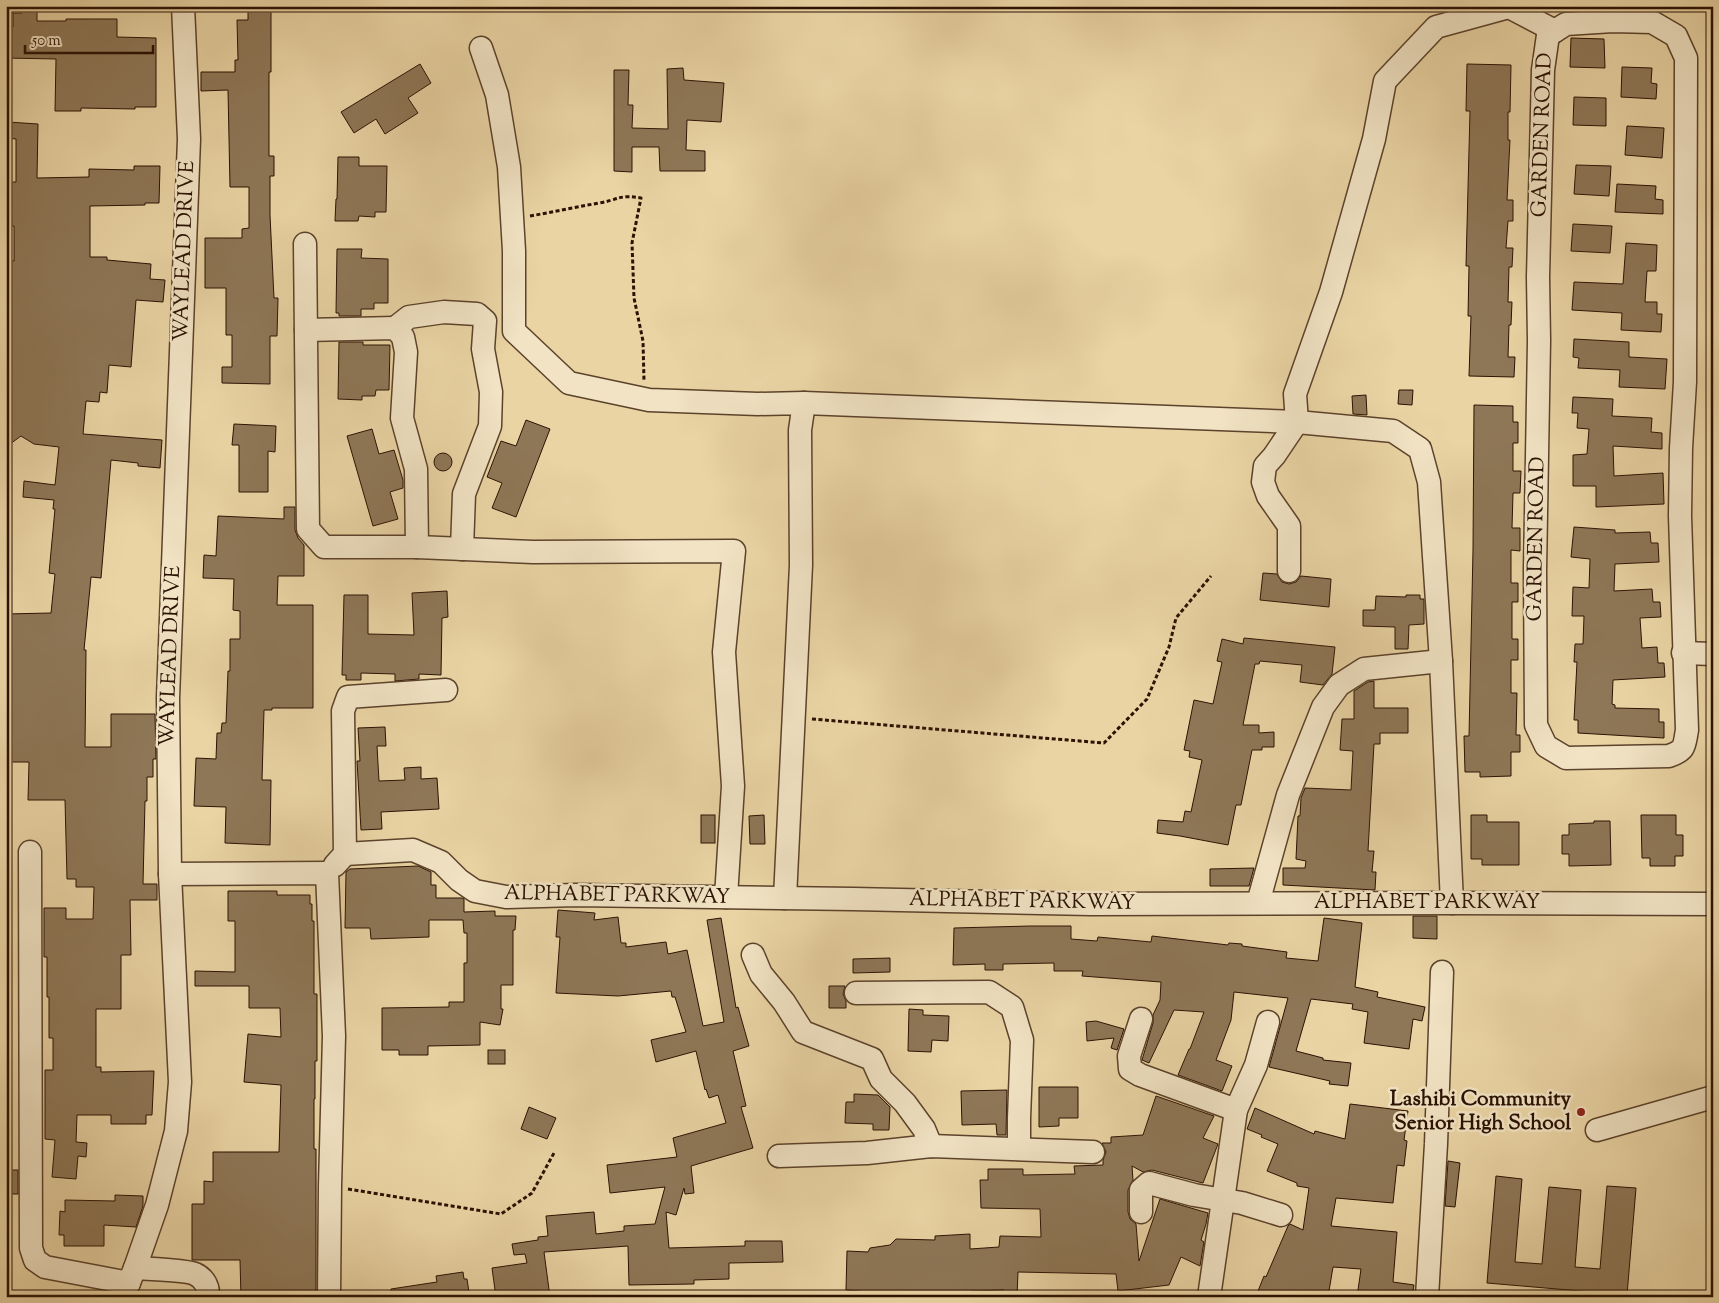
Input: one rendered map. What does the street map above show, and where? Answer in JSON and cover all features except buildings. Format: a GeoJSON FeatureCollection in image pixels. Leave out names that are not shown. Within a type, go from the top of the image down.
{"type":"FeatureCollection","features":[{"type":"Feature","properties":{"kind":"street","name":"WAYLEAD DRIVE"},"geometry":{"type":"LineString","coordinates":[[129,1282],[157,1205],[176,1132],[180,1082],[170,874],[168,698],[189,139],[183,6]]}},
{"type":"Feature","properties":{"kind":"street"},"geometry":{"type":"LineString","coordinates":[[1289,571],[1289,526],[1268,496],[1264,482],[1265,466],[1297,422],[1295,394],[1334,282],[1374,139],[1385,81],[1436,27],[1509,7],[1555,31]]}},
{"type":"Feature","properties":{"kind":"street","name":"GARDEN ROAD"},"geometry":{"type":"LineString","coordinates":[[1614,21],[1652,22],[1676,36],[1686,58],[1685,382],[1681,448],[1680,516],[1683,652],[1687,730],[1684,748],[1678,753],[1669,756],[1566,758],[1546,746],[1536,725],[1535,570],[1539,341],[1538,277],[1543,70],[1548,35],[1566,24],[1614,21]]}},
{"type":"Feature","properties":{"kind":"street"},"geometry":{"type":"LineString","coordinates":[[481,48],[497,95],[509,167],[514,251],[514,331],[569,383],[650,400],[758,404],[804,403],[1297,422],[1394,432],[1420,449],[1428,482],[1441,661],[1452,902]]}},
{"type":"Feature","properties":{"kind":"street"},"geometry":{"type":"LineString","coordinates":[[305,244],[308,529],[324,547],[417,547],[533,552],[734,550],[724,652],[732,786],[726,897]]}},
{"type":"Feature","properties":{"kind":"street"},"geometry":{"type":"LineString","coordinates":[[306,330],[395,328],[409,317],[444,312],[477,314],[485,321],[483,349],[491,392],[490,426],[464,494],[462,549]]}},
{"type":"Feature","properties":{"kind":"street"},"geometry":{"type":"LineString","coordinates":[[395,328],[403,338],[406,352],[402,418],[416,469],[417,547]]}},
{"type":"Feature","properties":{"kind":"street"},"geometry":{"type":"LineString","coordinates":[[785,898],[801,565],[800,430],[804,403]]}},
{"type":"Feature","properties":{"kind":"street"},"geometry":{"type":"LineString","coordinates":[[1683,652],[1713,654]]}},
{"type":"Feature","properties":{"kind":"street"},"geometry":{"type":"LineString","coordinates":[[1258,903],[1288,795],[1323,707],[1339,685],[1364,668],[1441,661]]}},
{"type":"Feature","properties":{"kind":"street"},"geometry":{"type":"LineString","coordinates":[[329,1297],[334,1036],[328,873],[345,854],[342,711],[348,696],[446,690]]}},
{"type":"Feature","properties":{"kind":"street","name":"ALPHABET PARKWAY"},"geometry":{"type":"LineString","coordinates":[[345,854],[414,850],[441,862],[459,880],[475,891],[506,896],[726,897],[1091,904],[1452,902],[1713,904]]}},
{"type":"Feature","properties":{"kind":"street"},"geometry":{"type":"LineString","coordinates":[[30,852],[31,1248],[35,1260],[45,1267],[129,1282],[194,1274],[204,1281],[209,1292],[207,1297]]}},
{"type":"Feature","properties":{"kind":"street"},"geometry":{"type":"LineString","coordinates":[[170,874],[328,873]]}},
{"type":"Feature","properties":{"kind":"street"},"geometry":{"type":"LineString","coordinates":[[753,955],[761,974],[784,1002],[803,1032],[872,1059],[881,1079],[906,1103],[924,1128],[931,1146]]}},
{"type":"Feature","properties":{"kind":"street"},"geometry":{"type":"LineString","coordinates":[[1427,1297],[1436,1144],[1442,972]]}},
{"type":"Feature","properties":{"kind":"street"},"geometry":{"type":"LineString","coordinates":[[856,993],[989,992],[1012,1007],[1022,1040],[1019,1149]]}},
{"type":"Feature","properties":{"kind":"street"},"geometry":{"type":"LineString","coordinates":[[1142,1019],[1128,1056],[1130,1069],[1140,1075],[1236,1110]]}},
{"type":"Feature","properties":{"kind":"street"},"geometry":{"type":"LineString","coordinates":[[1209,1297],[1236,1110],[1256,1065],[1268,1022]]}},
{"type":"Feature","properties":{"kind":"street"},"geometry":{"type":"LineString","coordinates":[[1597,1130],[1713,1097]]}},
{"type":"Feature","properties":{"kind":"street"},"geometry":{"type":"LineString","coordinates":[[779,1156],[867,1153],[931,1146],[1093,1152]]}},
{"type":"Feature","properties":{"kind":"street"},"geometry":{"type":"LineString","coordinates":[[1141,1212],[1141,1190],[1148,1183],[1194,1195],[1242,1203],[1281,1216]]}},
{"type":"Feature","properties":{"kind":"path"},"geometry":{"type":"LineString","coordinates":[[512,219],[575,206],[602,203],[627,195],[641,198],[632,243],[634,298],[642,341],[645,386],[650,400]]}},
{"type":"Feature","properties":{"kind":"path"},"geometry":{"type":"LineString","coordinates":[[794,717],[1104,744],[1147,699],[1169,647],[1176,618],[1211,576]]}},
{"type":"Feature","properties":{"kind":"path"},"geometry":{"type":"LineString","coordinates":[[330,1186],[500,1214],[532,1193],[554,1153]]}},
{"type":"Feature","properties":{"kind":"place","name":"Lashibi Community Senior High School"},"geometry":{"type":"Point","coordinates":[1581,1112]}}]}
